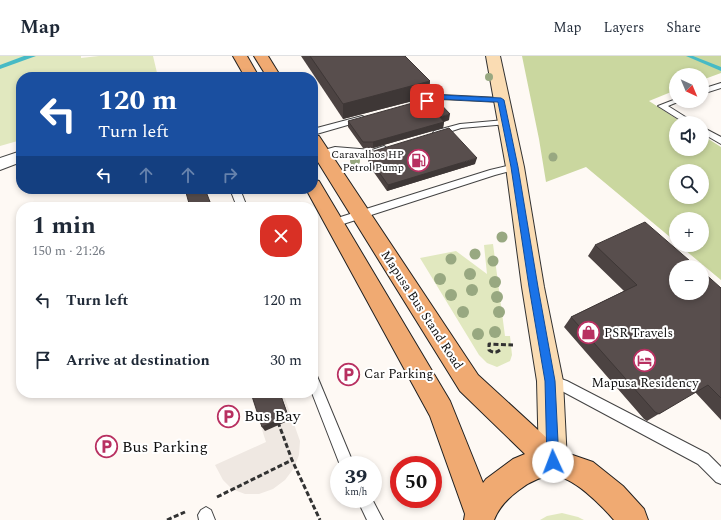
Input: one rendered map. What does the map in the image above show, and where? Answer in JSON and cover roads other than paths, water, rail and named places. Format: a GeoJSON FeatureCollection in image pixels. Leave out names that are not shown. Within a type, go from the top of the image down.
{"type":"FeatureCollection","features":[{"type":"Feature","properties":{"kind":"main road"},"geometry":{"type":"LineString","coordinates":[[240,56],[249,72]]}},
{"type":"Feature","properties":{"kind":"main road"},"geometry":{"type":"LineString","coordinates":[[261,56],[271,72]]}},
{"type":"Feature","properties":{"kind":"main road"},"geometry":{"type":"LineString","coordinates":[[493,56],[515,167],[533,287],[550,381],[553,462]]}},
{"type":"Feature","properties":{"kind":"main road","name":"Mapusa Bus Stand Road"},"geometry":{"type":"LineString","coordinates":[[318,153],[360,214],[469,383],[553,462]]}},
{"type":"Feature","properties":{"kind":"main road"},"geometry":{"type":"LineString","coordinates":[[318,194],[441,410],[480,517]]}},
{"type":"Feature","properties":{"kind":"main road"},"geometry":{"type":"LineString","coordinates":[[480,517],[496,489],[523,469],[553,462],[583,472],[613,496],[632,520]]}},
{"type":"Feature","properties":{"kind":"street"},"geometry":{"type":"LineString","coordinates":[[0,164],[16,158]]}},
{"type":"Feature","properties":{"kind":"lane"},"geometry":{"type":"LineString","coordinates":[[709,89],[721,85]]}},
{"type":"Feature","properties":{"kind":"lane"},"geometry":{"type":"LineString","coordinates":[[411,105],[441,97],[501,100]]}},
{"type":"Feature","properties":{"kind":"lane"},"geometry":{"type":"LineString","coordinates":[[669,104],[662,106],[679,116]]}},
{"type":"Feature","properties":{"kind":"lane"},"geometry":{"type":"LineString","coordinates":[[318,131],[373,115]]}},
{"type":"Feature","properties":{"kind":"lane"},"geometry":{"type":"LineString","coordinates":[[431,135],[460,126],[505,122]]}},
{"type":"Feature","properties":{"kind":"lane"},"geometry":{"type":"LineString","coordinates":[[709,134],[721,141]]}},
{"type":"Feature","properties":{"kind":"lane"},"geometry":{"type":"LineString","coordinates":[[318,150],[374,153],[395,146]]}},
{"type":"Feature","properties":{"kind":"lane"},"geometry":{"type":"LineString","coordinates":[[334,223],[493,172],[515,167]]}},
{"type":"Feature","properties":{"kind":"lane"},"geometry":{"type":"LineString","coordinates":[[550,381],[563,385],[704,459],[721,477]]}},
{"type":"Feature","properties":{"kind":"lane"},"geometry":{"type":"LineString","coordinates":[[318,392],[343,456]]}},
{"type":"Feature","properties":{"kind":"lane"},"geometry":{"type":"LineString","coordinates":[[369,508],[376,520]]}},
{"type":"Feature","properties":{"kind":"waterway"},"geometry":{"type":"LineString","coordinates":[[0,67],[26,57],[33,56]]}},
{"type":"Feature","properties":{"kind":"waterway"},"geometry":{"type":"LineString","coordinates":[[689,56],[721,69]]}},
{"type":"Feature","properties":{"kind":"place","name":"Caravalhos HP Petrol Pump"},"geometry":{"type":"Point","coordinates":[419,160]}},
{"type":"Feature","properties":{"kind":"place","name":"PSR Travels"},"geometry":{"type":"Point","coordinates":[588,333]}},
{"type":"Feature","properties":{"kind":"place","name":"Mapusa Residency"},"geometry":{"type":"Point","coordinates":[645,361]}},
{"type":"Feature","properties":{"kind":"place","name":"Car Parking"},"geometry":{"type":"Point","coordinates":[349,374]}},
{"type":"Feature","properties":{"kind":"place","name":"Bus Bay"},"geometry":{"type":"Point","coordinates":[228,416]}},
{"type":"Feature","properties":{"kind":"place","name":"Bus Parking"},"geometry":{"type":"Point","coordinates":[107,447]}}]}
